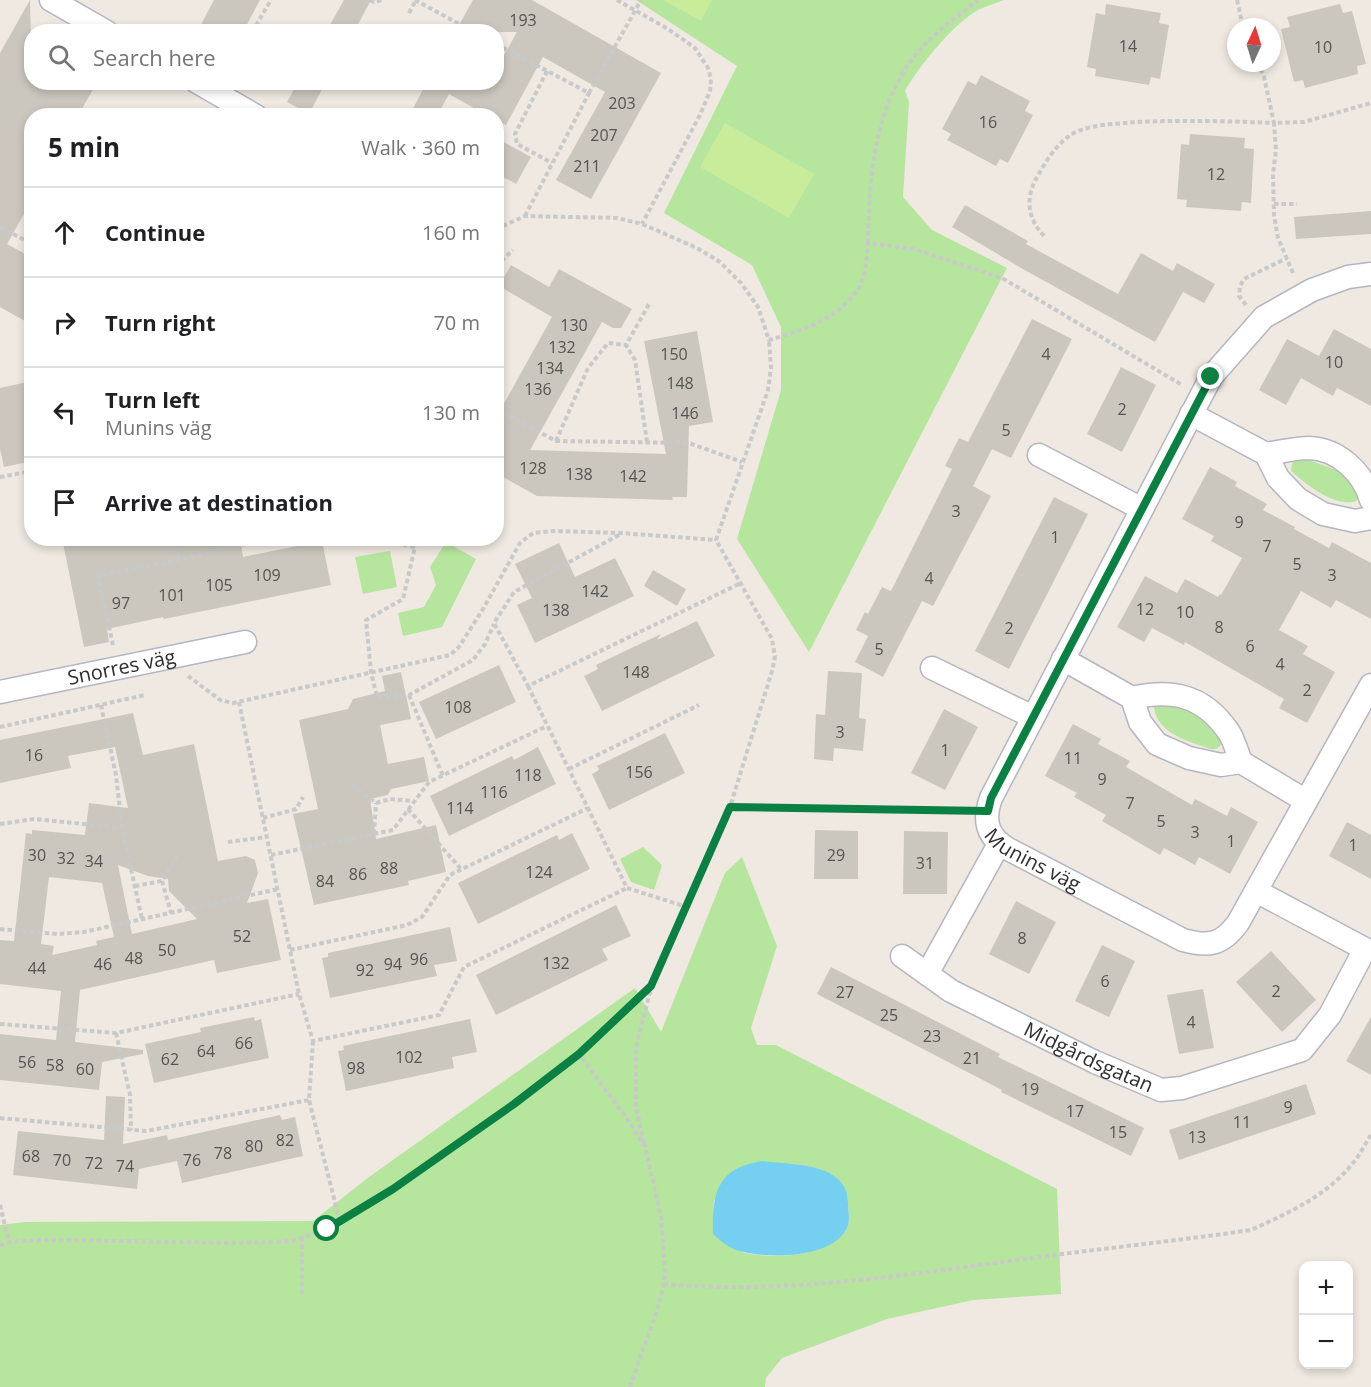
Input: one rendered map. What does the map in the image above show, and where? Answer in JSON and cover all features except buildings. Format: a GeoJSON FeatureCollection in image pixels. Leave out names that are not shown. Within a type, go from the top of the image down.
{"type":"FeatureCollection","features":[{"type":"Feature","properties":{"kind":"street"},"geometry":{"type":"LineString","coordinates":[[51,0],[92,24]]}},
{"type":"Feature","properties":{"kind":"street"},"geometry":{"type":"LineString","coordinates":[[211,90],[242,108]]}},
{"type":"Feature","properties":{"kind":"street","name":"Munins väg"},"geometry":{"type":"LineString","coordinates":[[1370,689],[1256,891],[1228,936],[1209,944],[1198,944],[1170,933],[999,844],[989,831],[988,811],[991,798],[1211,377],[1264,317],[1312,290],[1348,277],[1371,274]]}},
{"type":"Feature","properties":{"kind":"street"},"geometry":{"type":"LineString","coordinates":[[1196,405],[1266,454],[1278,478],[1298,499],[1323,514],[1355,521],[1371,519]]}},
{"type":"Feature","properties":{"kind":"street"},"geometry":{"type":"LineString","coordinates":[[1266,454],[1309,448],[1328,451],[1353,467],[1369,491],[1371,500]]}},
{"type":"Feature","properties":{"kind":"street"},"geometry":{"type":"LineString","coordinates":[[1039,455],[1142,509]]}},
{"type":"Feature","properties":{"kind":"street","name":"Snorres väg"},"geometry":{"type":"LineString","coordinates":[[0,692],[245,642]]}},
{"type":"Feature","properties":{"kind":"street"},"geometry":{"type":"LineString","coordinates":[[1063,659],[1132,698],[1168,693],[1192,699],[1212,712],[1230,732],[1241,762],[1306,801]]}},
{"type":"Feature","properties":{"kind":"street"},"geometry":{"type":"LineString","coordinates":[[932,668],[1033,717]]}},
{"type":"Feature","properties":{"kind":"street"},"geometry":{"type":"LineString","coordinates":[[1132,698],[1140,722],[1157,744],[1189,758],[1221,765],[1241,762]]}},
{"type":"Feature","properties":{"kind":"street"},"geometry":{"type":"LineString","coordinates":[[927,974],[999,844]]}},
{"type":"Feature","properties":{"kind":"street","name":"Midgårdsgatan"},"geometry":{"type":"LineString","coordinates":[[902,956],[951,991],[1095,1062],[1161,1090],[1182,1088],[1302,1050],[1330,1015],[1365,949],[1256,891]]}},
{"type":"Feature","properties":{"kind":"path"},"geometry":{"type":"LineString","coordinates":[[257,24],[271,0]]}},
{"type":"Feature","properties":{"kind":"path"},"geometry":{"type":"LineString","coordinates":[[370,0],[374,2],[382,0]]}},
{"type":"Feature","properties":{"kind":"path"},"geometry":{"type":"LineString","coordinates":[[409,13],[416,0],[460,24]]}},
{"type":"Feature","properties":{"kind":"path"},"geometry":{"type":"LineString","coordinates":[[616,0],[695,48],[708,68],[711,79],[710,91],[700,115],[642,224]]}},
{"type":"Feature","properties":{"kind":"path"},"geometry":{"type":"LineString","coordinates":[[525,216],[589,93],[641,0]]}},
{"type":"Feature","properties":{"kind":"path"},"geometry":{"type":"LineString","coordinates":[[769,340],[799,332],[841,310],[858,288],[866,264],[875,154],[882,120],[892,91],[911,60],[939,32],[978,0]]}},
{"type":"Feature","properties":{"kind":"path"},"geometry":{"type":"LineString","coordinates":[[1237,0],[1241,18]]}},
{"type":"Feature","properties":{"kind":"path"},"geometry":{"type":"LineString","coordinates":[[504,48],[589,93]]}},
{"type":"Feature","properties":{"kind":"path"},"geometry":{"type":"LineString","coordinates":[[547,71],[515,134],[517,144],[552,163]]}},
{"type":"Feature","properties":{"kind":"path"},"geometry":{"type":"LineString","coordinates":[[1262,72],[1274,123],[1276,150],[1273,174],[1274,204],[1278,238],[1294,276]]}},
{"type":"Feature","properties":{"kind":"path"},"geometry":{"type":"LineString","coordinates":[[1044,236],[1032,220],[1028,205],[1032,186],[1048,158],[1076,132],[1092,127],[1158,121],[1304,122],[1371,103]]}},
{"type":"Feature","properties":{"kind":"path"},"geometry":{"type":"LineString","coordinates":[[1274,204],[1296,204]]}},
{"type":"Feature","properties":{"kind":"path"},"geometry":{"type":"LineString","coordinates":[[504,225],[525,216],[616,218],[642,224],[697,248],[720,261],[741,283],[758,307],[769,340],[771,368],[768,390],[716,540],[772,639],[775,657],[730,807],[651,986],[636,1047],[636,1108],[661,1217],[665,1271],[657,1310],[630,1387]]}},
{"type":"Feature","properties":{"kind":"path"},"geometry":{"type":"LineString","coordinates":[[0,227],[24,240]]}},
{"type":"Feature","properties":{"kind":"path"},"geometry":{"type":"LineString","coordinates":[[868,243],[914,249],[1002,278],[1196,405]]}},
{"type":"Feature","properties":{"kind":"path"},"geometry":{"type":"LineString","coordinates":[[504,258],[513,250]]}},
{"type":"Feature","properties":{"kind":"path"},"geometry":{"type":"LineString","coordinates":[[1247,306],[1239,296],[1240,286],[1244,279],[1287,258]]}},
{"type":"Feature","properties":{"kind":"path"},"geometry":{"type":"LineString","coordinates":[[626,345],[649,304]]}},
{"type":"Feature","properties":{"kind":"path"},"geometry":{"type":"LineString","coordinates":[[556,441],[588,368],[608,343],[626,345]]}},
{"type":"Feature","properties":{"kind":"path"},"geometry":{"type":"LineString","coordinates":[[626,345],[634,360],[647,442]]}},
{"type":"Feature","properties":{"kind":"path"},"geometry":{"type":"LineString","coordinates":[[504,413],[556,441],[689,443],[743,462]]}},
{"type":"Feature","properties":{"kind":"path"},"geometry":{"type":"LineString","coordinates":[[0,477],[24,472]]}},
{"type":"Feature","properties":{"kind":"path"},"geometry":{"type":"LineString","coordinates":[[182,672],[220,700],[233,703],[450,655],[459,647],[483,609],[520,543],[533,533],[554,531],[621,533],[716,540]]}},
{"type":"Feature","properties":{"kind":"path"},"geometry":{"type":"LineString","coordinates":[[410,546],[415,547],[403,598],[366,620],[371,672],[377,697],[409,695],[473,660],[485,644],[494,623],[514,592],[621,533]]}},
{"type":"Feature","properties":{"kind":"path"},"geometry":{"type":"LineString","coordinates":[[176,546],[179,560]]}},
{"type":"Feature","properties":{"kind":"path"},"geometry":{"type":"LineString","coordinates":[[117,668],[98,576],[235,546]]}},
{"type":"Feature","properties":{"kind":"path"},"geometry":{"type":"LineString","coordinates":[[528,686],[741,583]]}},
{"type":"Feature","properties":{"kind":"path"},"geometry":{"type":"LineString","coordinates":[[494,623],[528,686],[627,888]]}},
{"type":"Feature","properties":{"kind":"path"},"geometry":{"type":"LineString","coordinates":[[0,727],[145,695]]}},
{"type":"Feature","properties":{"kind":"path"},"geometry":{"type":"LineString","coordinates":[[409,695],[443,776]]}},
{"type":"Feature","properties":{"kind":"path"},"geometry":{"type":"LineString","coordinates":[[239,702],[290,950],[313,1041],[309,1100],[340,1222]]}},
{"type":"Feature","properties":{"kind":"path"},"geometry":{"type":"LineString","coordinates":[[101,705],[116,775],[122,828],[142,919]]}},
{"type":"Feature","properties":{"kind":"path"},"geometry":{"type":"LineString","coordinates":[[569,769],[699,705]]}},
{"type":"Feature","properties":{"kind":"path"},"geometry":{"type":"LineString","coordinates":[[271,855],[393,830],[429,782],[547,726]]}},
{"type":"Feature","properties":{"kind":"path"},"geometry":{"type":"LineString","coordinates":[[352,785],[376,803]]}},
{"type":"Feature","properties":{"kind":"path"},"geometry":{"type":"LineString","coordinates":[[263,818],[296,809],[303,797]]}},
{"type":"Feature","properties":{"kind":"path"},"geometry":{"type":"LineString","coordinates":[[376,803],[390,799],[414,801]]}},
{"type":"Feature","properties":{"kind":"path"},"geometry":{"type":"LineString","coordinates":[[374,834],[376,803]]}},
{"type":"Feature","properties":{"kind":"path"},"geometry":{"type":"LineString","coordinates":[[730,807],[988,811]]}},
{"type":"Feature","properties":{"kind":"path"},"geometry":{"type":"LineString","coordinates":[[290,950],[407,925],[422,917],[450,875],[588,808]]}},
{"type":"Feature","properties":{"kind":"path"},"geometry":{"type":"LineString","coordinates":[[408,809],[462,869]]}},
{"type":"Feature","properties":{"kind":"path"},"geometry":{"type":"LineString","coordinates":[[0,824],[34,819],[122,828]]}},
{"type":"Feature","properties":{"kind":"path"},"geometry":{"type":"LineString","coordinates":[[228,842],[267,837]]}},
{"type":"Feature","properties":{"kind":"path"},"geometry":{"type":"LineString","coordinates":[[171,913],[162,881],[178,854]]}},
{"type":"Feature","properties":{"kind":"path"},"geometry":{"type":"LineString","coordinates":[[135,886],[162,881]]}},
{"type":"Feature","properties":{"kind":"path"},"geometry":{"type":"LineString","coordinates":[[313,1041],[439,1015],[464,967],[627,888],[687,907]]}},
{"type":"Feature","properties":{"kind":"path"},"geometry":{"type":"LineString","coordinates":[[0,929],[66,934],[84,932],[278,889]]}},
{"type":"Feature","properties":{"kind":"path"},"geometry":{"type":"LineString","coordinates":[[0,1246],[9,1242],[46,1240],[241,1243],[293,1241],[327,1229],[393,1189],[496,1118],[579,1054],[651,986]]}},
{"type":"Feature","properties":{"kind":"path"},"geometry":{"type":"LineString","coordinates":[[0,1024],[116,1032],[300,994]]}},
{"type":"Feature","properties":{"kind":"path"},"geometry":{"type":"LineString","coordinates":[[116,1032],[130,1095],[131,1130]]}},
{"type":"Feature","properties":{"kind":"path"},"geometry":{"type":"LineString","coordinates":[[579,1054],[645,1146]]}},
{"type":"Feature","properties":{"kind":"path"},"geometry":{"type":"LineString","coordinates":[[0,1118],[146,1131],[309,1100]]}},
{"type":"Feature","properties":{"kind":"path"},"geometry":{"type":"LineString","coordinates":[[664,1284],[704,1287],[821,1284],[914,1275],[1251,1230],[1288,1213],[1323,1192],[1353,1164],[1371,1135]]}},
{"type":"Feature","properties":{"kind":"path"},"geometry":{"type":"LineString","coordinates":[[0,1205],[9,1242]]}},
{"type":"Feature","properties":{"kind":"path"},"geometry":{"type":"LineString","coordinates":[[302,1237],[302,1293]]}},
{"type":"Feature","properties":{"kind":"green space"},"geometry":{"type":"Polygon","coordinates":[[[636,0],[1004,0],[978,10],[958,25],[928,58],[905,91],[909,102],[903,197],[932,230],[1007,268],[809,652],[737,539],[781,390],[781,327],[752,265],[664,213],[737,66],[636,0]]]}},
{"type":"Feature","properties":{"kind":"green space"},"geometry":{"type":"Polygon","coordinates":[[[663,0],[712,0],[701,21],[663,0]]]}},
{"type":"Feature","properties":{"kind":"green space"},"geometry":{"type":"Polygon","coordinates":[[[725,123],[814,174],[789,218],[700,167],[725,123]]]}},
{"type":"Feature","properties":{"kind":"green space"},"geometry":{"type":"Polygon","coordinates":[[[1301,457],[1344,473],[1358,492],[1357,501],[1340,501],[1331,498],[1305,483],[1291,471],[1293,458],[1301,457]]]}},
{"type":"Feature","properties":{"kind":"green space"},"geometry":{"type":"Polygon","coordinates":[[[443,546],[453,546],[476,559],[442,627],[403,636],[398,613],[424,607],[436,585],[430,567],[443,546]]]}},
{"type":"Feature","properties":{"kind":"green space"},"geometry":{"type":"Polygon","coordinates":[[[390,551],[397,587],[363,594],[355,557],[390,551]]]}},
{"type":"Feature","properties":{"kind":"green space"},"geometry":{"type":"Polygon","coordinates":[[[1156,704],[1178,707],[1195,714],[1209,725],[1222,742],[1221,745],[1216,749],[1211,749],[1176,736],[1161,724],[1156,716],[1154,707],[1156,704]]]}},
{"type":"Feature","properties":{"kind":"green space"},"geometry":{"type":"Polygon","coordinates":[[[643,847],[662,865],[654,890],[631,882],[620,859],[643,847]]]}},
{"type":"Feature","properties":{"kind":"green space"},"geometry":{"type":"Polygon","coordinates":[[[742,857],[777,946],[751,1028],[757,1045],[776,1045],[1057,1189],[1061,1294],[973,1300],[887,1319],[782,1358],[766,1378],[765,1387],[0,1387],[0,1225],[25,1222],[313,1221],[369,1177],[635,988],[661,1032],[725,873],[742,857]],[[785,1164],[714,1200],[713,1234],[737,1250],[757,1255],[801,1254],[828,1245],[839,1237],[848,1223],[847,1195],[807,1166],[785,1164]]]}},
{"type":"Feature","properties":{"kind":"water"},"geometry":{"type":"Polygon","coordinates":[[[762,1161],[814,1167],[837,1179],[845,1189],[848,1202],[849,1222],[842,1236],[818,1250],[802,1254],[771,1255],[739,1251],[723,1243],[713,1234],[716,1195],[726,1176],[747,1164],[762,1161]]]}},
{"type":"Feature","properties":{"kind":"route"},"geometry":{"type":"LineString","coordinates":[[327,1229],[393,1189],[514,1104],[579,1054],[651,986],[730,807],[988,811],[991,798],[1211,377]]}}]}
